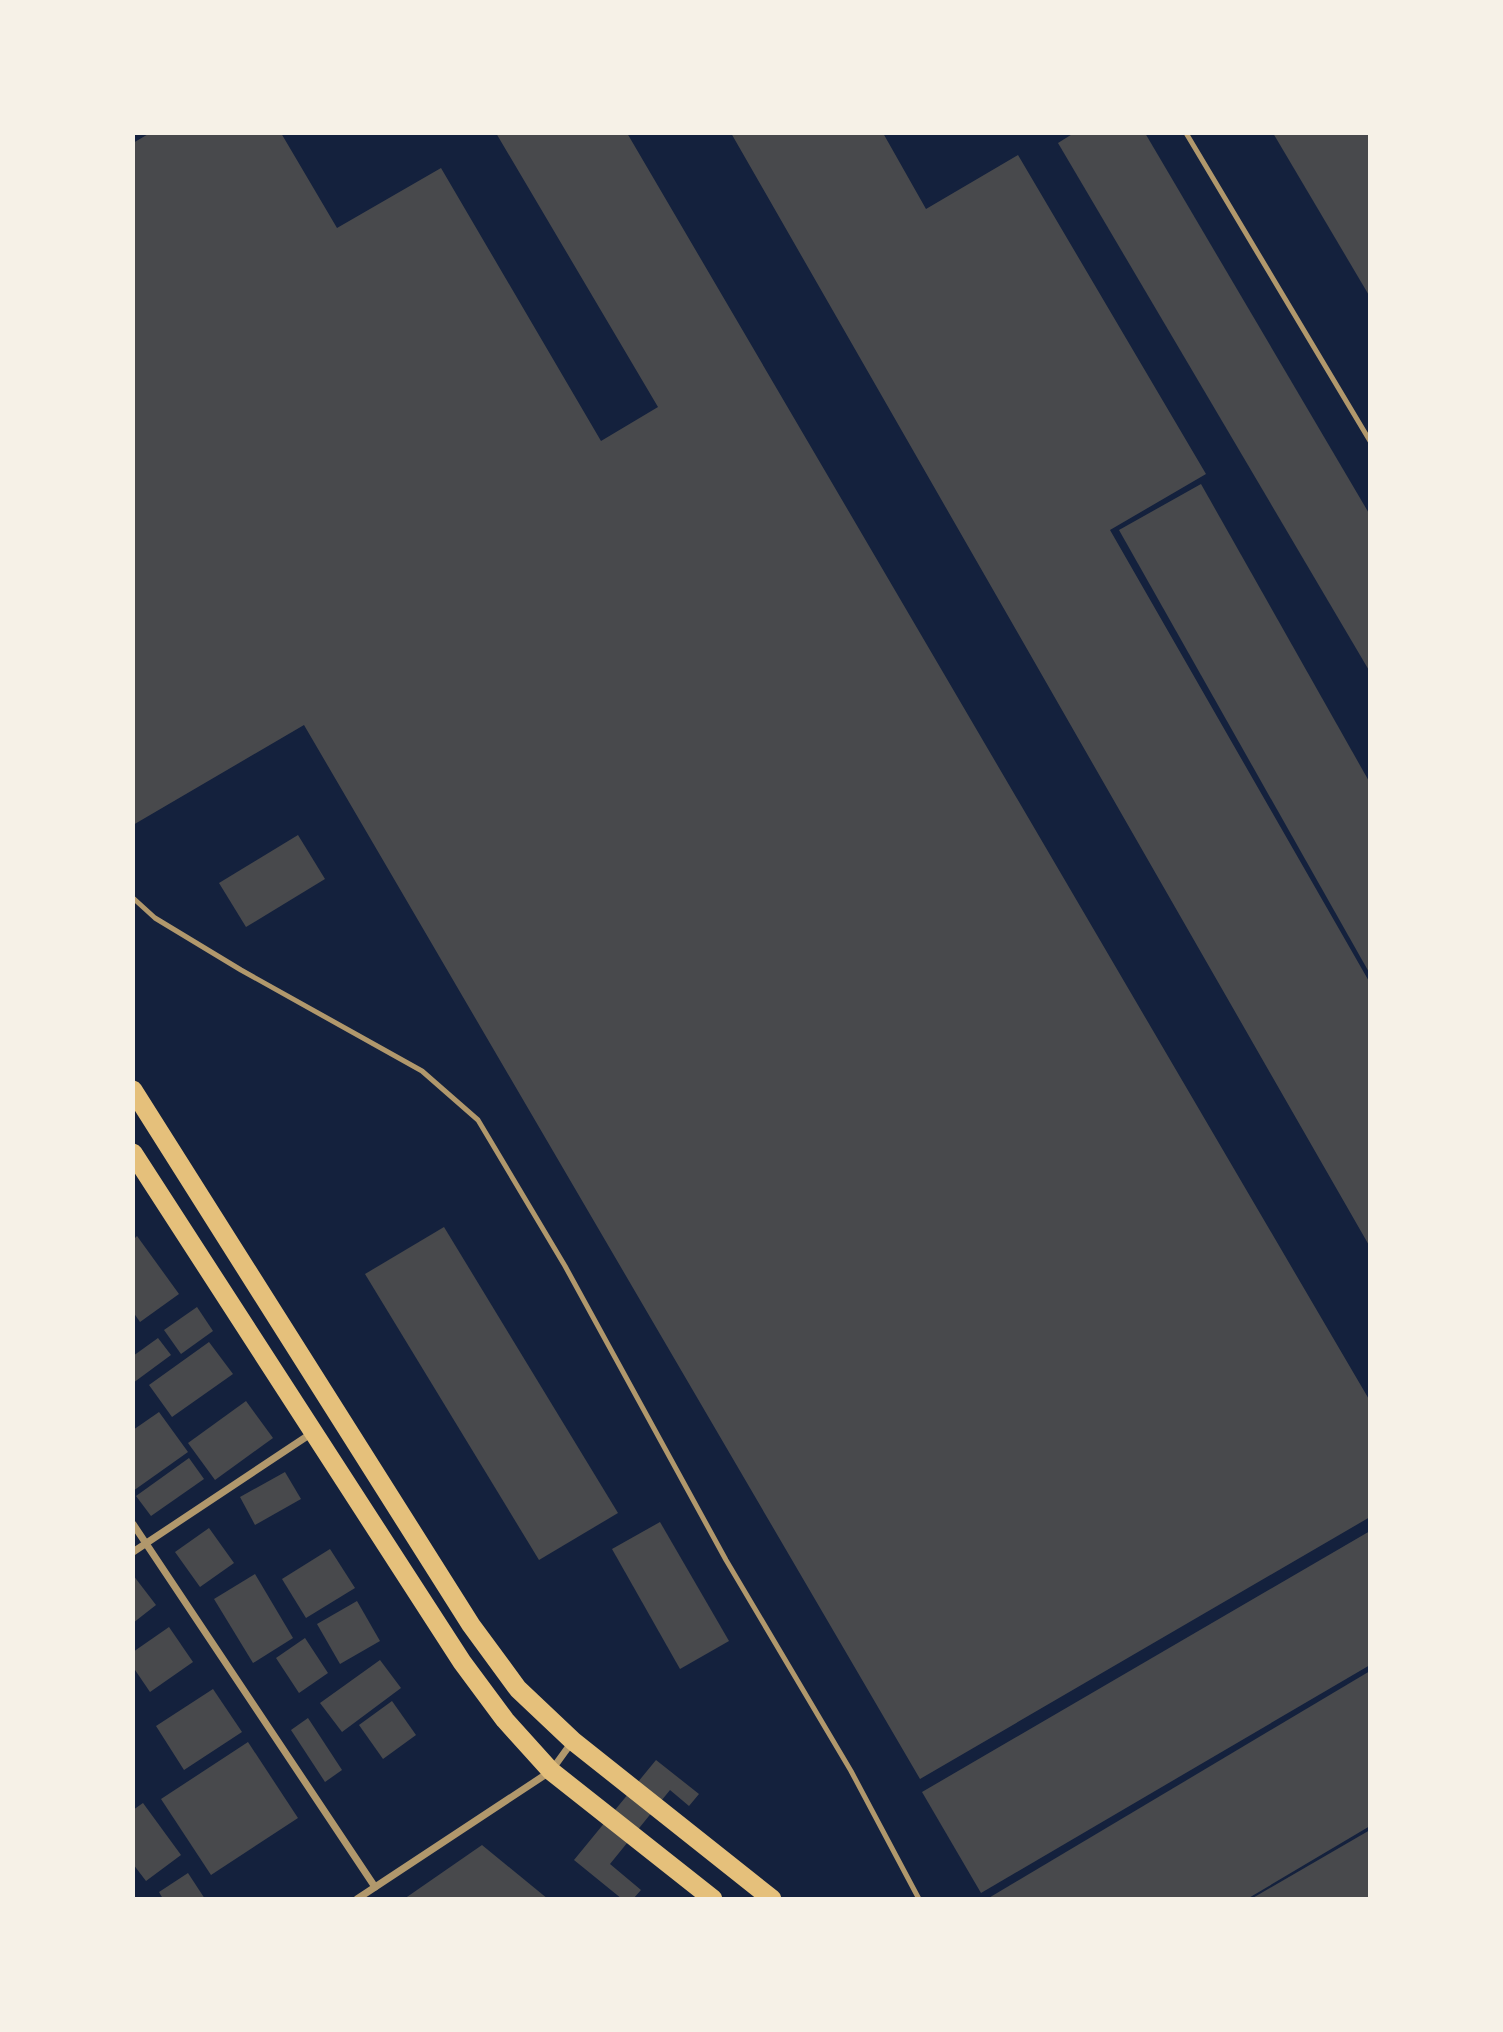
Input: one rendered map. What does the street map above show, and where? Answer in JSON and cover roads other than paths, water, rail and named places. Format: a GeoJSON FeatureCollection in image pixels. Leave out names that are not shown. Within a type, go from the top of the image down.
{"type":"FeatureCollection","features":[{"type":"Feature","properties":{"kind":"highway"},"geometry":{"type":"LineString","coordinates":[[133,1090],[471,1625],[518,1689],[573,1741],[772,1899]]}},
{"type":"Feature","properties":{"kind":"highway"},"geometry":{"type":"LineString","coordinates":[[133,1153],[461,1662],[505,1720],[551,1771],[713,1899]]}},
{"type":"Feature","properties":{"kind":"street"},"geometry":{"type":"LineString","coordinates":[[133,1552],[313,1432]]}},
{"type":"Feature","properties":{"kind":"street"},"geometry":{"type":"LineString","coordinates":[[133,1524],[375,1887]]}},
{"type":"Feature","properties":{"kind":"street"},"geometry":{"type":"LineString","coordinates":[[357,1899],[551,1771],[573,1741]]}},
{"type":"Feature","properties":{"kind":"lane"},"geometry":{"type":"LineString","coordinates":[[1186,133],[1370,441]]}},
{"type":"Feature","properties":{"kind":"lane"},"geometry":{"type":"LineString","coordinates":[[133,898],[155,918],[241,970],[422,1071],[478,1120],[565,1266],[726,1560],[851,1771],[919,1899]]}}]}
